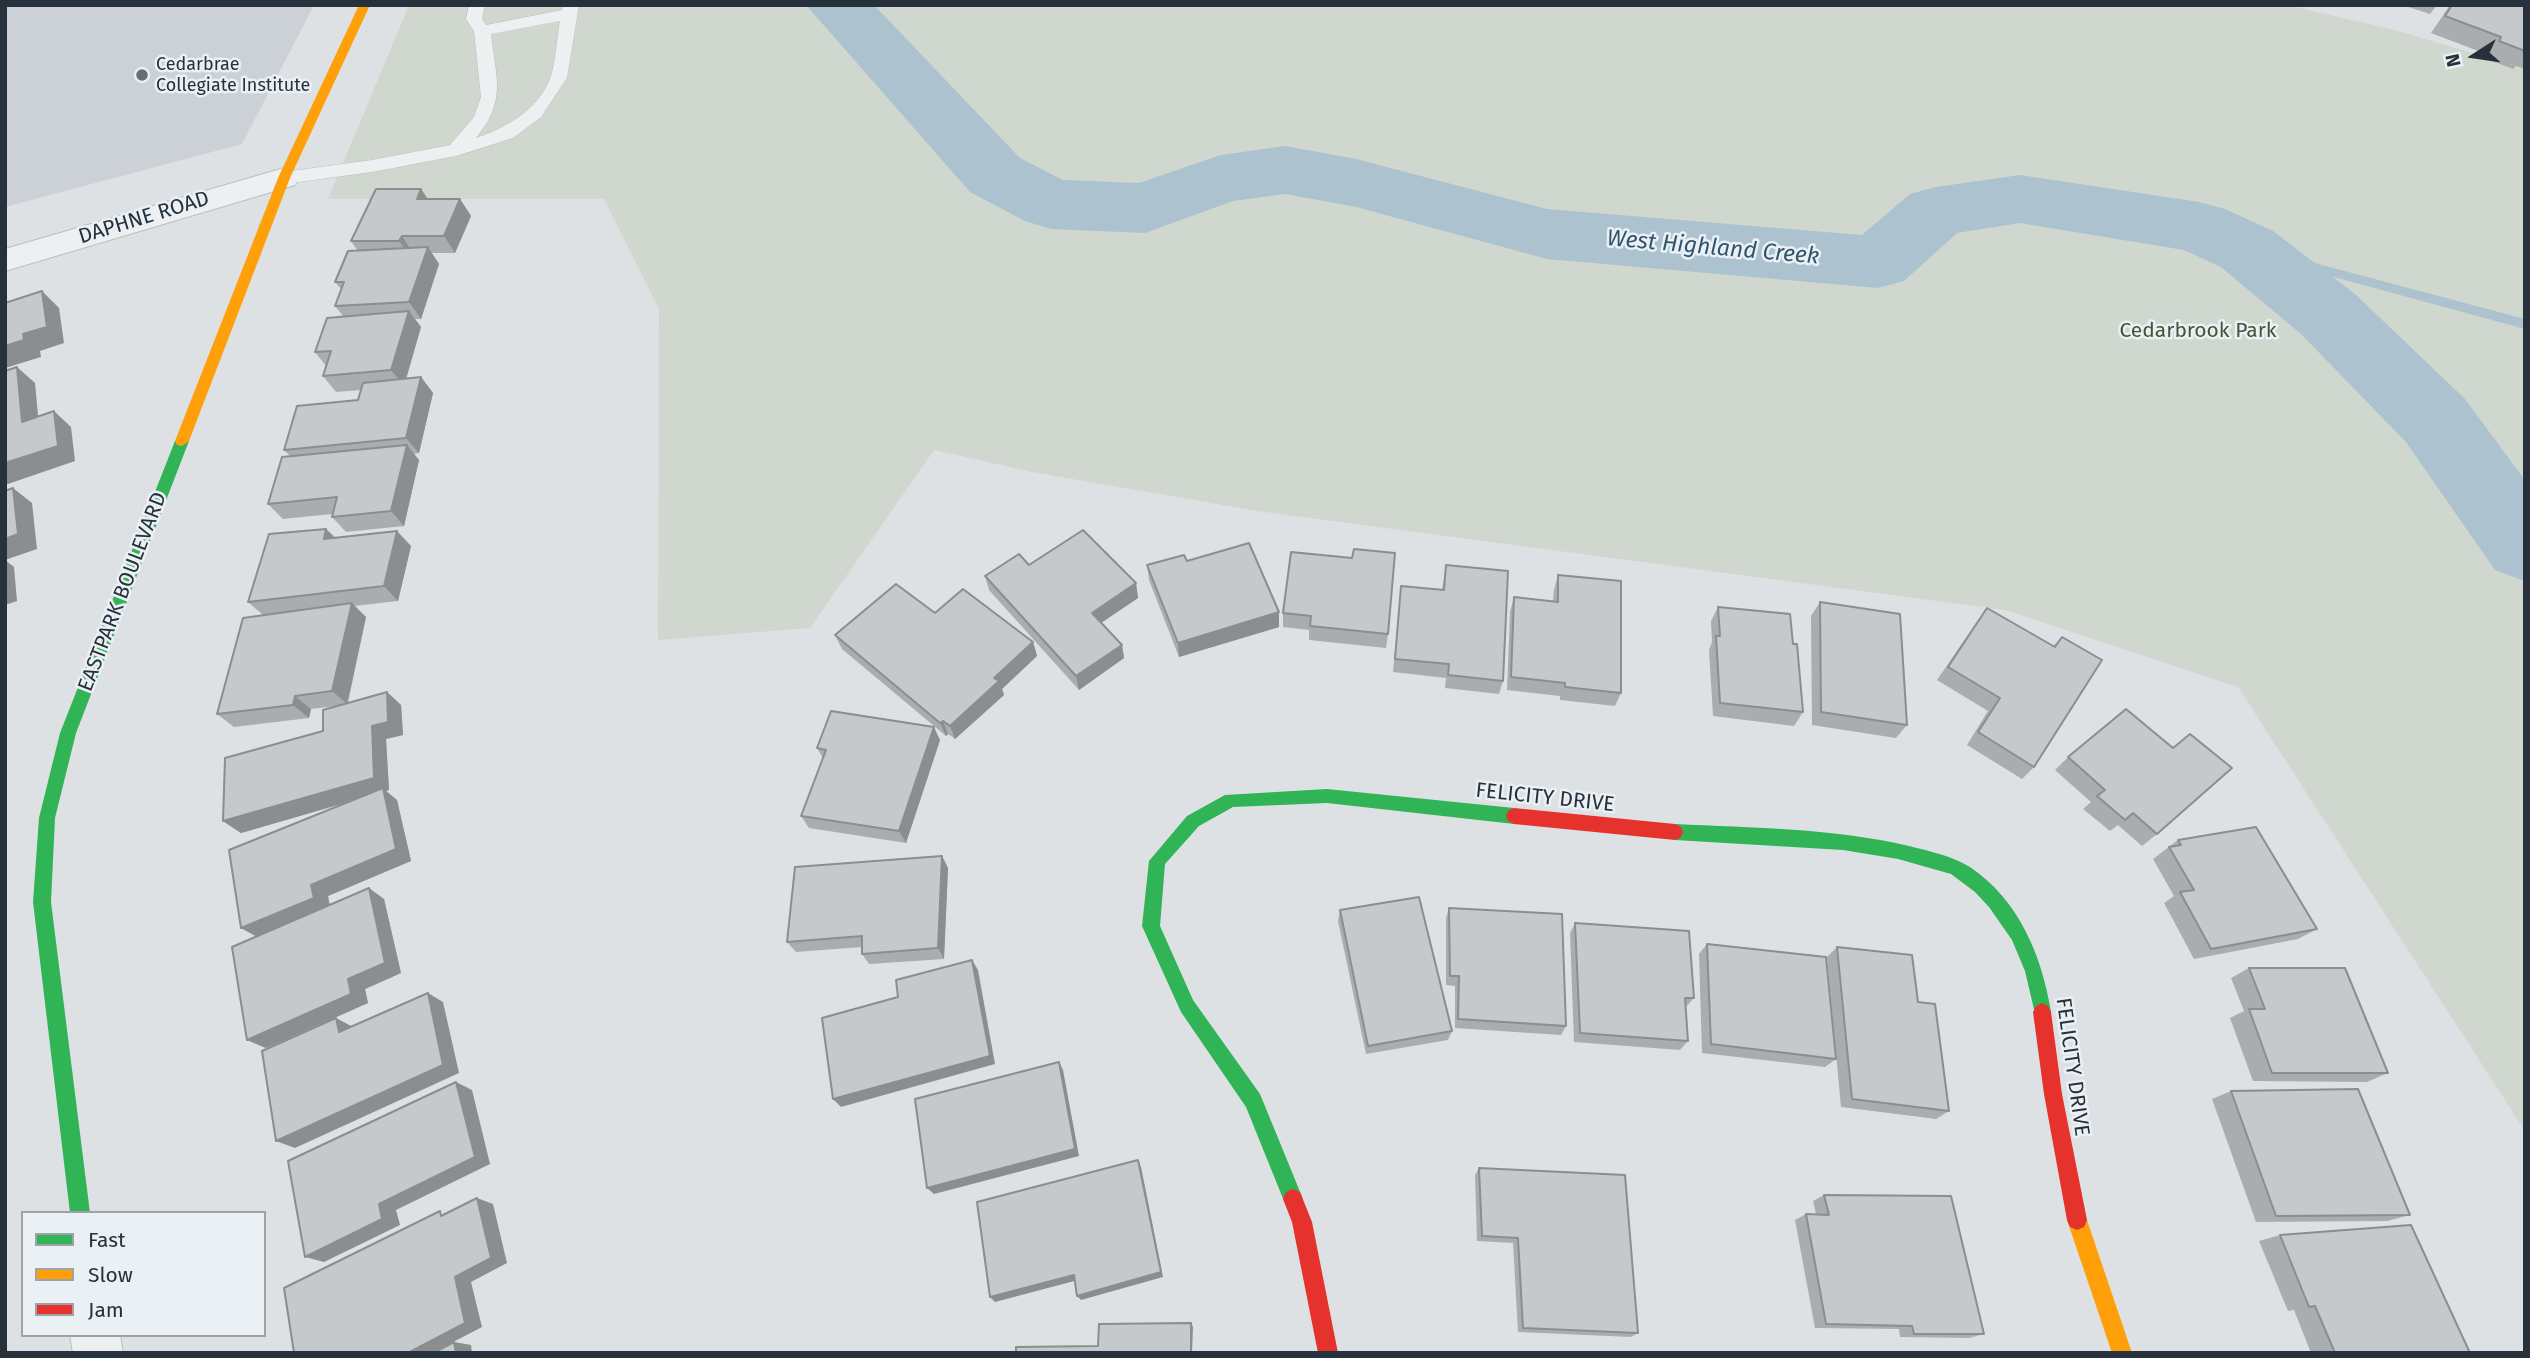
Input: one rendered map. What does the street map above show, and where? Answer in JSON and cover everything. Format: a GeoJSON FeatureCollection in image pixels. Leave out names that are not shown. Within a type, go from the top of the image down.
{"type":"FeatureCollection","features":[{"type":"Feature","properties":{"kind":"street","name":"EASTPARK BOULEVARD"},"geometry":{"type":"LineString","coordinates":[[80,1211],[42,902],[47,818],[68,733],[284,178],[365,5]]}},
{"type":"Feature","properties":{"kind":"street","name":"DAPHNE ROAD"},"geometry":{"type":"LineString","coordinates":[[5,260],[284,178]]}},
{"type":"Feature","properties":{"kind":"street","name":"FELICITY DRIVE"},"geometry":{"type":"LineString","coordinates":[[1328,1353],[1302,1222],[1253,1101],[1188,1006],[1151,926],[1157,861],[1193,821],[1231,800],[1327,796],[1644,830],[1850,841],[1921,856],[1962,872],[1996,899],[2021,936],[2038,978],[2053,1094],[2078,1224],[2122,1353]]}},
{"type":"Feature","properties":{"kind":"lane"},"geometry":{"type":"LineString","coordinates":[[456,150],[482,119],[490,97],[482,31],[474,19],[477,5]]}},
{"type":"Feature","properties":{"kind":"lane"},"geometry":{"type":"LineString","coordinates":[[284,178],[372,166],[456,150],[507,134],[536,113],[559,78],[570,10],[482,31]]}},
{"type":"Feature","properties":{"kind":"shaded area","name":"Cedarbrae Collegiate Institute"},"geometry":{"type":"Polygon","coordinates":[[[5,5],[314,5],[242,144],[5,207],[5,5]]]}},
{"type":"Feature","properties":{"kind":"green space","name":"Cedarbrook Park"},"geometry":{"type":"Polygon","coordinates":[[[409,5],[2287,5],[2399,31],[2525,69],[2525,1131],[2238,687],[2005,610],[1257,511],[1032,472],[934,450],[810,628],[658,640],[659,309],[604,199],[328,199],[409,5]]]}},
{"type":"Feature","properties":{"kind":"building"},"geometry":{"type":"Polygon","coordinates":[[[2452,5],[2525,5],[2525,51],[2499,41],[2501,37],[2445,16],[2452,5]]]}},
{"type":"Feature","properties":{"kind":"building"},"geometry":{"type":"Polygon","coordinates":[[[376,189],[421,189],[417,199],[460,199],[444,236],[402,236],[399,241],[351,241],[376,189]]]}},
{"type":"Feature","properties":{"kind":"building"},"geometry":{"type":"Polygon","coordinates":[[[428,247],[409,302],[335,306],[344,282],[335,282],[348,251],[428,247]]]}},
{"type":"Feature","properties":{"kind":"building"},"geometry":{"type":"Polygon","coordinates":[[[42,291],[47,327],[23,334],[24,340],[5,346],[5,303],[42,291]]]}},
{"type":"Feature","properties":{"kind":"building"},"geometry":{"type":"Polygon","coordinates":[[[409,311],[391,370],[323,376],[331,351],[315,352],[327,318],[409,311]]]}},
{"type":"Feature","properties":{"kind":"building"},"geometry":{"type":"Polygon","coordinates":[[[17,367],[22,422],[54,411],[58,446],[5,463],[5,371],[17,367]]]}},
{"type":"Feature","properties":{"kind":"building"},"geometry":{"type":"Polygon","coordinates":[[[421,377],[406,438],[284,450],[297,406],[358,400],[363,383],[421,377]]]}},
{"type":"Feature","properties":{"kind":"building"},"geometry":{"type":"Polygon","coordinates":[[[407,445],[391,511],[332,517],[337,497],[268,504],[282,457],[407,445]]]}},
{"type":"Feature","properties":{"kind":"building"},"geometry":{"type":"Polygon","coordinates":[[[13,488],[18,534],[5,539],[5,491],[13,488]]]}},
{"type":"Feature","properties":{"kind":"building"},"geometry":{"type":"Polygon","coordinates":[[[326,529],[324,539],[397,531],[384,586],[248,602],[269,534],[326,529]]]}},
{"type":"Feature","properties":{"kind":"building"},"geometry":{"type":"Polygon","coordinates":[[[1083,530],[1136,583],[1092,613],[1122,645],[1076,676],[985,576],[1019,554],[1029,565],[1083,530]]]}},
{"type":"Feature","properties":{"kind":"building"},"geometry":{"type":"Polygon","coordinates":[[[1249,543],[1279,612],[1178,643],[1147,565],[1184,555],[1187,561],[1249,543]]]}},
{"type":"Feature","properties":{"kind":"building"},"geometry":{"type":"Polygon","coordinates":[[[1354,549],[1395,553],[1388,634],[1310,626],[1311,616],[1283,613],[1291,552],[1352,558],[1354,549]]]}},
{"type":"Feature","properties":{"kind":"building"},"geometry":{"type":"Polygon","coordinates":[[[1446,565],[1508,571],[1503,681],[1448,675],[1449,664],[1395,659],[1401,586],[1444,590],[1446,565]]]}},
{"type":"Feature","properties":{"kind":"building"},"geometry":{"type":"Polygon","coordinates":[[[1558,575],[1621,581],[1621,693],[1565,687],[1565,683],[1511,677],[1514,597],[1558,602],[1558,575]]]}},
{"type":"Feature","properties":{"kind":"building"},"geometry":{"type":"Polygon","coordinates":[[[896,584],[935,613],[963,589],[1033,642],[994,678],[999,681],[950,726],[943,721],[940,723],[835,635],[896,584]]]}},
{"type":"Feature","properties":{"kind":"building"},"geometry":{"type":"Polygon","coordinates":[[[1820,602],[1900,614],[1907,725],[1821,712],[1820,602]]]}},
{"type":"Feature","properties":{"kind":"building"},"geometry":{"type":"Polygon","coordinates":[[[352,603],[332,691],[295,696],[293,705],[217,714],[243,618],[352,603]]]}},
{"type":"Feature","properties":{"kind":"building"},"geometry":{"type":"Polygon","coordinates":[[[1718,607],[1790,614],[1793,644],[1797,644],[1803,712],[1720,703],[1716,636],[1720,636],[1718,607]]]}},
{"type":"Feature","properties":{"kind":"building"},"geometry":{"type":"Polygon","coordinates":[[[1987,608],[2055,647],[2062,637],[2102,660],[2034,767],[1978,732],[2000,698],[1948,667],[1987,608]]]}},
{"type":"Feature","properties":{"kind":"building"},"geometry":{"type":"Polygon","coordinates":[[[387,692],[388,722],[372,726],[374,778],[223,821],[225,758],[323,731],[323,710],[387,692]]]}},
{"type":"Feature","properties":{"kind":"building"},"geometry":{"type":"Polygon","coordinates":[[[2126,709],[2173,748],[2190,734],[2232,768],[2157,834],[2133,813],[2125,820],[2097,796],[2105,790],[2068,757],[2126,709]]]}},
{"type":"Feature","properties":{"kind":"building"},"geometry":{"type":"Polygon","coordinates":[[[831,711],[934,727],[899,831],[801,816],[826,750],[817,748],[831,711]]]}},
{"type":"Feature","properties":{"kind":"building"},"geometry":{"type":"Polygon","coordinates":[[[383,788],[396,849],[311,885],[314,898],[241,928],[229,850],[383,788]]]}},
{"type":"Feature","properties":{"kind":"building"},"geometry":{"type":"Polygon","coordinates":[[[2256,827],[2317,929],[2211,949],[2180,892],[2194,890],[2169,847],[2181,845],[2178,840],[2256,827]]]}},
{"type":"Feature","properties":{"kind":"building"},"geometry":{"type":"Polygon","coordinates":[[[942,856],[938,948],[862,954],[862,936],[787,942],[795,867],[942,856]]]}},
{"type":"Feature","properties":{"kind":"building"},"geometry":{"type":"Polygon","coordinates":[[[369,888],[385,963],[348,979],[351,994],[247,1040],[232,947],[369,888]]]}},
{"type":"Feature","properties":{"kind":"building"},"geometry":{"type":"Polygon","coordinates":[[[1419,897],[1452,1031],[1368,1046],[1340,910],[1419,897]]]}},
{"type":"Feature","properties":{"kind":"building"},"geometry":{"type":"Polygon","coordinates":[[[1449,908],[1562,914],[1566,1026],[1458,1019],[1459,976],[1450,976],[1449,908]]]}},
{"type":"Feature","properties":{"kind":"building"},"geometry":{"type":"Polygon","coordinates":[[[1575,923],[1689,931],[1694,998],[1685,998],[1688,1041],[1580,1033],[1575,923]]]}},
{"type":"Feature","properties":{"kind":"building"},"geometry":{"type":"Polygon","coordinates":[[[1707,944],[1826,957],[1836,1059],[1711,1044],[1707,944]]]}},
{"type":"Feature","properties":{"kind":"building"},"geometry":{"type":"Polygon","coordinates":[[[1837,947],[1912,955],[1918,1002],[1935,1004],[1949,1111],[1852,1099],[1837,947]]]}},
{"type":"Feature","properties":{"kind":"building"},"geometry":{"type":"Polygon","coordinates":[[[972,960],[990,1056],[833,1099],[822,1018],[898,997],[896,980],[972,960]]]}},
{"type":"Feature","properties":{"kind":"building"},"geometry":{"type":"Polygon","coordinates":[[[2249,968],[2345,968],[2388,1073],[2272,1073],[2249,1009],[2265,1009],[2249,968]]]}},
{"type":"Feature","properties":{"kind":"building"},"geometry":{"type":"Polygon","coordinates":[[[428,993],[443,1065],[276,1141],[262,1051],[336,1018],[339,1032],[428,993]]]}},
{"type":"Feature","properties":{"kind":"building"},"geometry":{"type":"Polygon","coordinates":[[[1059,1062],[1075,1149],[927,1188],[915,1099],[1059,1062]]]}},
{"type":"Feature","properties":{"kind":"building"},"geometry":{"type":"Polygon","coordinates":[[[456,1082],[475,1157],[379,1204],[382,1219],[305,1257],[288,1161],[456,1082]]]}},
{"type":"Feature","properties":{"kind":"building"},"geometry":{"type":"Polygon","coordinates":[[[2358,1089],[2410,1215],[2276,1216],[2231,1091],[2358,1089]]]}},
{"type":"Feature","properties":{"kind":"building"},"geometry":{"type":"Polygon","coordinates":[[[1138,1160],[1161,1272],[1077,1296],[1074,1275],[990,1297],[977,1202],[1138,1160]]]}},
{"type":"Feature","properties":{"kind":"building"},"geometry":{"type":"Polygon","coordinates":[[[1479,1168],[1625,1175],[1638,1333],[1523,1328],[1518,1238],[1482,1236],[1479,1168]]]}},
{"type":"Feature","properties":{"kind":"building"},"geometry":{"type":"Polygon","coordinates":[[[1824,1195],[1951,1196],[1984,1334],[1914,1334],[1912,1326],[1826,1324],[1806,1214],[1829,1215],[1824,1195]]]}},
{"type":"Feature","properties":{"kind":"building"},"geometry":{"type":"Polygon","coordinates":[[[477,1198],[491,1258],[455,1277],[465,1323],[408,1353],[294,1353],[284,1288],[440,1211],[441,1216],[477,1198]]]}},
{"type":"Feature","properties":{"kind":"building"},"geometry":{"type":"Polygon","coordinates":[[[2411,1225],[2470,1353],[2335,1353],[2315,1306],[2309,1307],[2280,1235],[2411,1225]]]}},
{"type":"Feature","properties":{"kind":"building"},"geometry":{"type":"Polygon","coordinates":[[[1191,1323],[1191,1353],[1016,1353],[1016,1347],[1098,1346],[1099,1324],[1191,1323]]]}},
{"type":"Feature","properties":{"kind":"building"},"geometry":{"type":"Polygon","coordinates":[[[454,1342],[456,1353],[433,1353],[454,1342]]]}},
{"type":"Feature","properties":{"kind":"waterway","name":"West Highland Creek"},"geometry":{"type":"LineString","coordinates":[[838,5],[995,175],[1051,204],[1145,208],[1221,179],[1285,170],[1356,183],[1547,234],[1878,262],[1936,212],[2020,199],[2199,227],[2247,249],[2328,314],[2435,420],[2525,546]]}},
{"type":"Feature","properties":{"kind":"waterway"},"geometry":{"type":"LineString","coordinates":[[2247,249],[2525,324]]}},
{"type":"Feature","properties":{"kind":"traffic: fast"},"geometry":{"type":"LineString","coordinates":[[80,1211],[42,902],[47,818],[68,733],[182,441]]}},
{"type":"Feature","properties":{"kind":"traffic: fast"},"geometry":{"type":"LineString","coordinates":[[1293,1199],[1253,1101],[1187,1006],[1151,926],[1157,861],[1193,821],[1231,800],[1327,796],[1514,816]]}},
{"type":"Feature","properties":{"kind":"traffic: fast"},"geometry":{"type":"LineString","coordinates":[[1675,832],[1843,842],[1898,851],[1949,865],[1981,886],[2008,917],[2034,971],[2042,1012]]}},
{"type":"Feature","properties":{"kind":"traffic: slow"},"geometry":{"type":"LineString","coordinates":[[182,441],[284,178],[365,5]]}},
{"type":"Feature","properties":{"kind":"traffic: slow"},"geometry":{"type":"LineString","coordinates":[[2077,1220],[2122,1353]]}},
{"type":"Feature","properties":{"kind":"traffic: jam"},"geometry":{"type":"LineString","coordinates":[[1514,816],[1675,832]]}},
{"type":"Feature","properties":{"kind":"traffic: jam"},"geometry":{"type":"LineString","coordinates":[[2042,1012],[2053,1094],[2077,1220]]}},
{"type":"Feature","properties":{"kind":"traffic: jam"},"geometry":{"type":"LineString","coordinates":[[1293,1199],[1302,1222],[1328,1353]]}},
{"type":"Feature","properties":{"kind":"place","name":"Cedarbrae Collegiate Institute"},"geometry":{"type":"Point","coordinates":[142,75]}}]}
